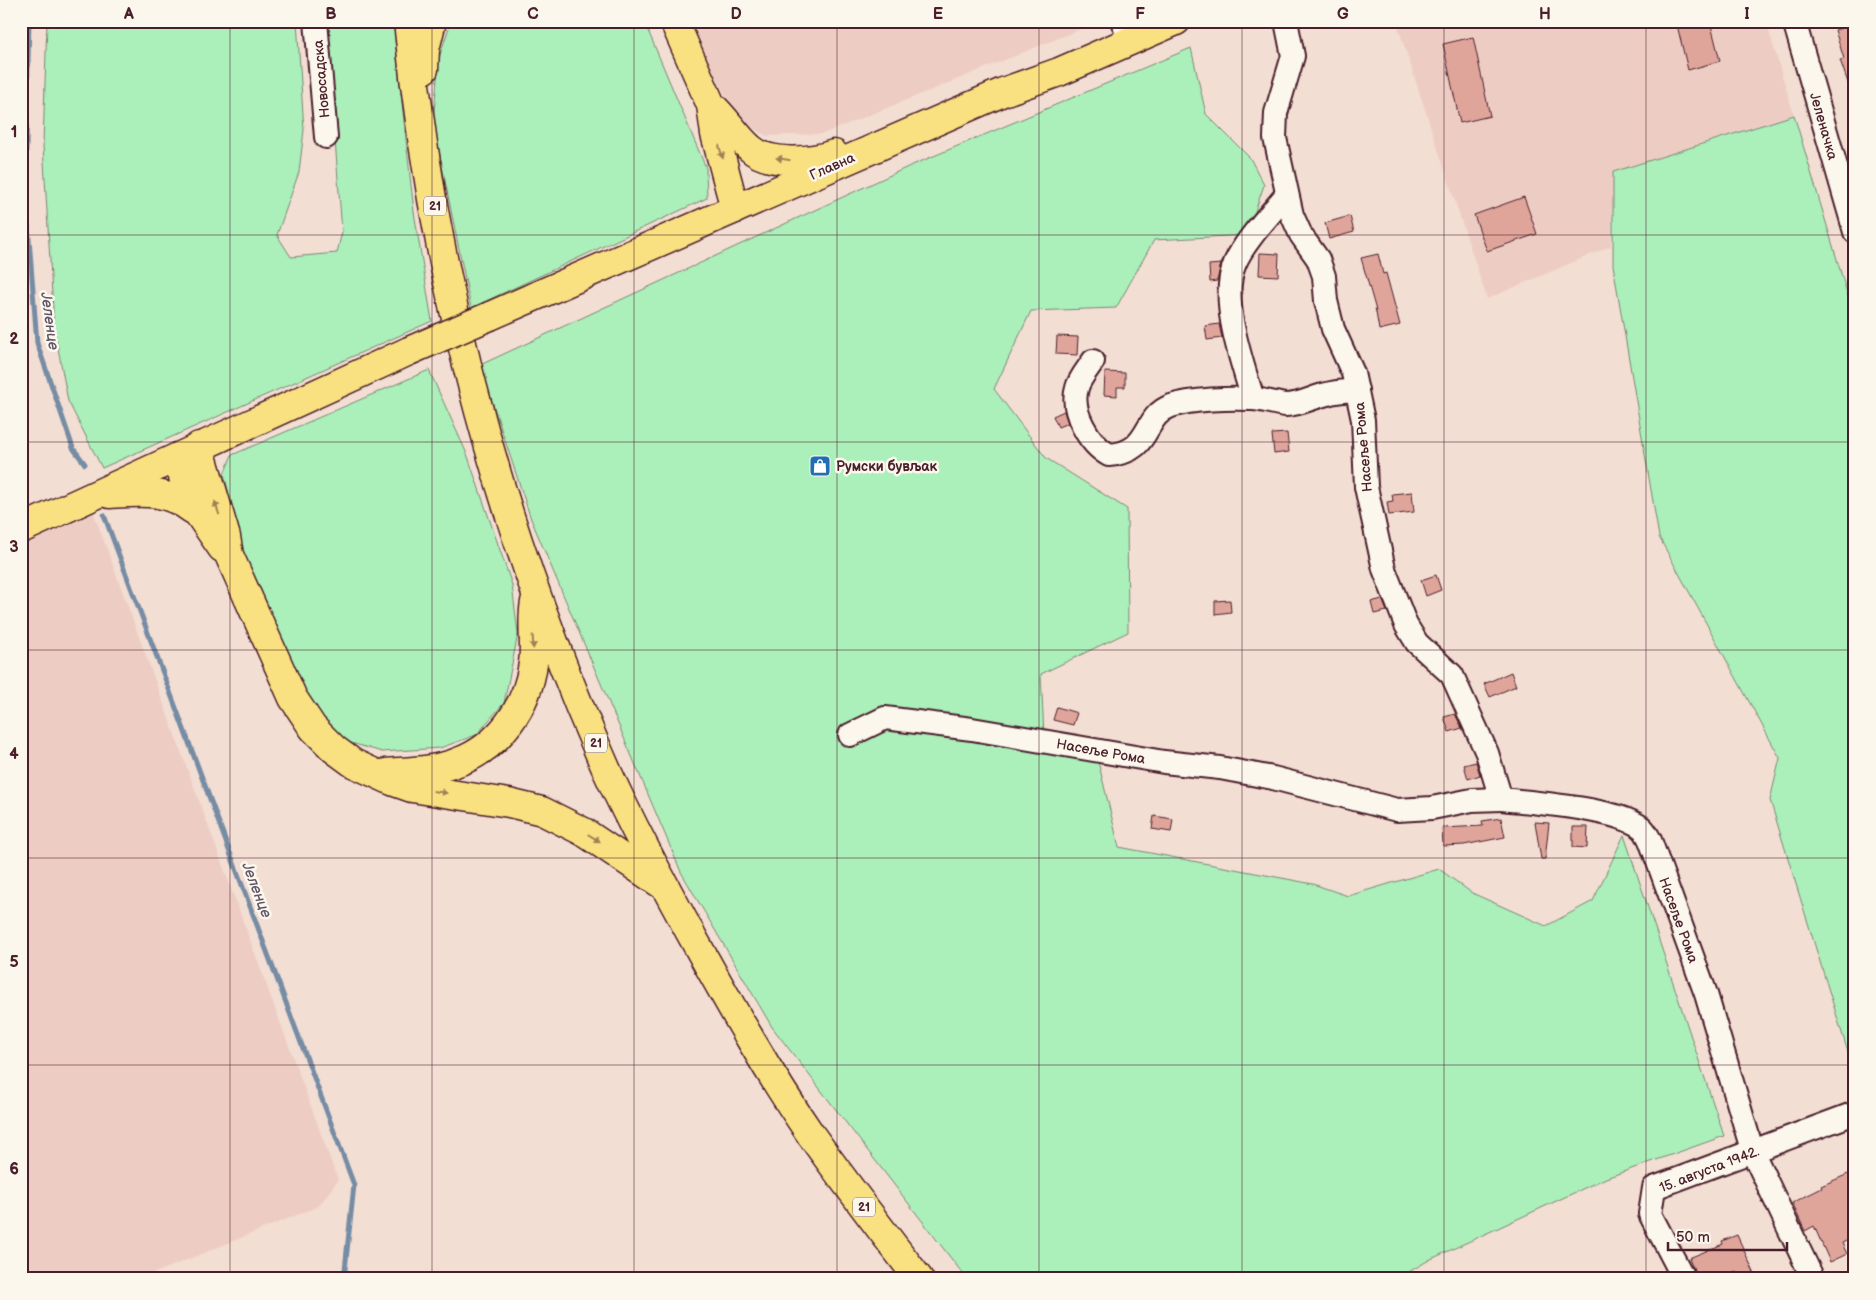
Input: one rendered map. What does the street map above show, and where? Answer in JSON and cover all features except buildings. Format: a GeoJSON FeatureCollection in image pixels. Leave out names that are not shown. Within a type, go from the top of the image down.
{"type":"FeatureCollection","features":[{"type":"Feature","properties":{"kind":"main road","name":"21"},"geometry":{"type":"LineString","coordinates":[[408,21],[419,111],[451,301],[466,366],[518,542],[536,594],[609,775],[665,887],[736,1015],[806,1126],[919,1279]]}},
{"type":"Feature","properties":{"kind":"main road"},"geometry":{"type":"LineString","coordinates":[[419,111],[425,49],[432,21]]}},
{"type":"Feature","properties":{"kind":"main road"},"geometry":{"type":"LineString","coordinates":[[674,21],[711,104],[714,128],[735,209]]}},
{"type":"Feature","properties":{"kind":"main road","name":"Главна"},"geometry":{"type":"LineString","coordinates":[[21,529],[409,351],[1003,92],[1059,72],[1126,31],[1176,21]]}},
{"type":"Feature","properties":{"kind":"main road"},"geometry":{"type":"LineString","coordinates":[[711,104],[731,124],[752,150],[756,162],[760,198]]}},
{"type":"Feature","properties":{"kind":"main road"},"geometry":{"type":"LineString","coordinates":[[752,150],[774,158],[801,161],[818,159],[850,149],[882,145]]}},
{"type":"Feature","properties":{"kind":"main road"},"geometry":{"type":"LineString","coordinates":[[189,452],[185,491],[194,510],[229,555]]}},
{"type":"Feature","properties":{"kind":"main road"},"geometry":{"type":"LineString","coordinates":[[189,452],[226,537],[229,555],[281,675],[305,717],[323,740],[354,763],[412,788],[509,802],[542,811],[584,832],[665,887]]}},
{"type":"Feature","properties":{"kind":"main road"},"geometry":{"type":"LineString","coordinates":[[96,495],[137,492],[163,494],[180,500],[194,510]]}},
{"type":"Feature","properties":{"kind":"main road"},"geometry":{"type":"LineString","coordinates":[[377,773],[416,772],[458,762],[480,751],[499,735],[514,716],[530,680],[534,661],[533,614],[536,594]]}},
{"type":"Feature","properties":{"kind":"street","name":"Новосадска"},"geometry":{"type":"LineString","coordinates":[[316,21],[326,137]]}},
{"type":"Feature","properties":{"kind":"street","name":"Насеље Рома"},"geometry":{"type":"LineString","coordinates":[[1286,21],[1293,56],[1276,113],[1275,138],[1286,195],[1301,235],[1318,259],[1324,276],[1326,302],[1333,329],[1353,373],[1363,420],[1366,487],[1384,569],[1406,625],[1417,643],[1452,675],[1487,753],[1501,799]]}},
{"type":"Feature","properties":{"kind":"street","name":"Јеленачка"},"geometry":{"type":"LineString","coordinates":[[1794,21],[1855,232]]}},
{"type":"Feature","properties":{"kind":"street"},"geometry":{"type":"LineString","coordinates":[[1253,399],[1238,347],[1230,297],[1231,276],[1241,253],[1286,195]]}},
{"type":"Feature","properties":{"kind":"street"},"geometry":{"type":"LineString","coordinates":[[1093,361],[1077,387],[1076,401],[1084,429],[1091,441],[1109,455],[1124,454],[1133,449],[1142,440],[1158,413],[1171,406],[1188,402],[1253,399],[1286,405],[1331,393],[1357,390]]}},
{"type":"Feature","properties":{"kind":"street","name":"Насеље Рома"},"geometry":{"type":"LineString","coordinates":[[850,735],[885,718],[972,729],[1164,762],[1220,768],[1273,778],[1398,810],[1432,808],[1472,800],[1501,799],[1591,811],[1626,820],[1643,828],[1650,840],[1706,994],[1753,1153]]}},
{"type":"Feature","properties":{"kind":"street","name":"15. августа 1942."},"geometry":{"type":"LineString","coordinates":[[1684,1279],[1650,1214],[1654,1188],[1855,1114]]}},
{"type":"Feature","properties":{"kind":"street"},"geometry":{"type":"LineString","coordinates":[[1753,1153],[1813,1279]]}},
{"type":"Feature","properties":{"kind":"shaded area"},"geometry":{"type":"Polygon","coordinates":[[[686,21],[1098,22],[823,134],[767,136],[739,121],[686,21]]]}},
{"type":"Feature","properties":{"kind":"shaded area"},"geometry":{"type":"Polygon","coordinates":[[[1396,21],[1766,21],[1794,115],[1614,172],[1611,246],[1487,299],[1396,21]]]}},
{"type":"Feature","properties":{"kind":"shaded area"},"geometry":{"type":"Polygon","coordinates":[[[93,511],[338,1180],[319,1206],[140,1279],[21,1279],[21,545],[93,511]]]}},
{"type":"Feature","properties":{"kind":"green space"},"geometry":{"type":"Polygon","coordinates":[[[47,21],[297,21],[304,130],[299,172],[277,235],[291,257],[337,253],[342,232],[326,21],[393,21],[414,212],[432,321],[102,468],[68,401],[54,327],[43,145],[47,21]]]}},
{"type":"Feature","properties":{"kind":"green space"},"geometry":{"type":"Polygon","coordinates":[[[451,21],[644,21],[706,168],[707,198],[471,308],[433,122],[439,58],[451,21]]]}},
{"type":"Feature","properties":{"kind":"green space"},"geometry":{"type":"Polygon","coordinates":[[[1191,48],[1206,114],[1250,158],[1264,185],[1247,235],[1154,240],[1116,308],[1031,311],[994,389],[1046,458],[1127,509],[1128,632],[1041,674],[1044,736],[1096,753],[1119,847],[1313,884],[1348,896],[1439,869],[1472,893],[1546,926],[1593,901],[1624,835],[1724,1136],[1606,1178],[1429,1260],[1397,1279],[967,1279],[772,1027],[681,872],[531,519],[480,365],[910,166],[1191,48]]]}},
{"type":"Feature","properties":{"kind":"green space"},"geometry":{"type":"Polygon","coordinates":[[[1794,115],[1855,320],[1855,1075],[1770,800],[1780,758],[1659,537],[1613,265],[1613,172],[1794,115]]]}},
{"type":"Feature","properties":{"kind":"green space"},"geometry":{"type":"Polygon","coordinates":[[[429,370],[467,454],[512,585],[518,634],[504,703],[476,735],[440,748],[382,752],[334,738],[311,705],[247,566],[224,474],[232,455],[429,370]]]}},
{"type":"Feature","properties":{"kind":"waterway","name":"Јеленце"},"geometry":{"type":"LineString","coordinates":[[29,21],[25,187],[37,343],[73,448],[85,464]]}},
{"type":"Feature","properties":{"kind":"waterway","name":"Јеленце"},"geometry":{"type":"LineString","coordinates":[[104,515],[354,1185],[344,1279]]}},
{"type":"Feature","properties":{"kind":"place","name":"Румски бувљак"},"geometry":{"type":"Point","coordinates":[820,466]}}]}
